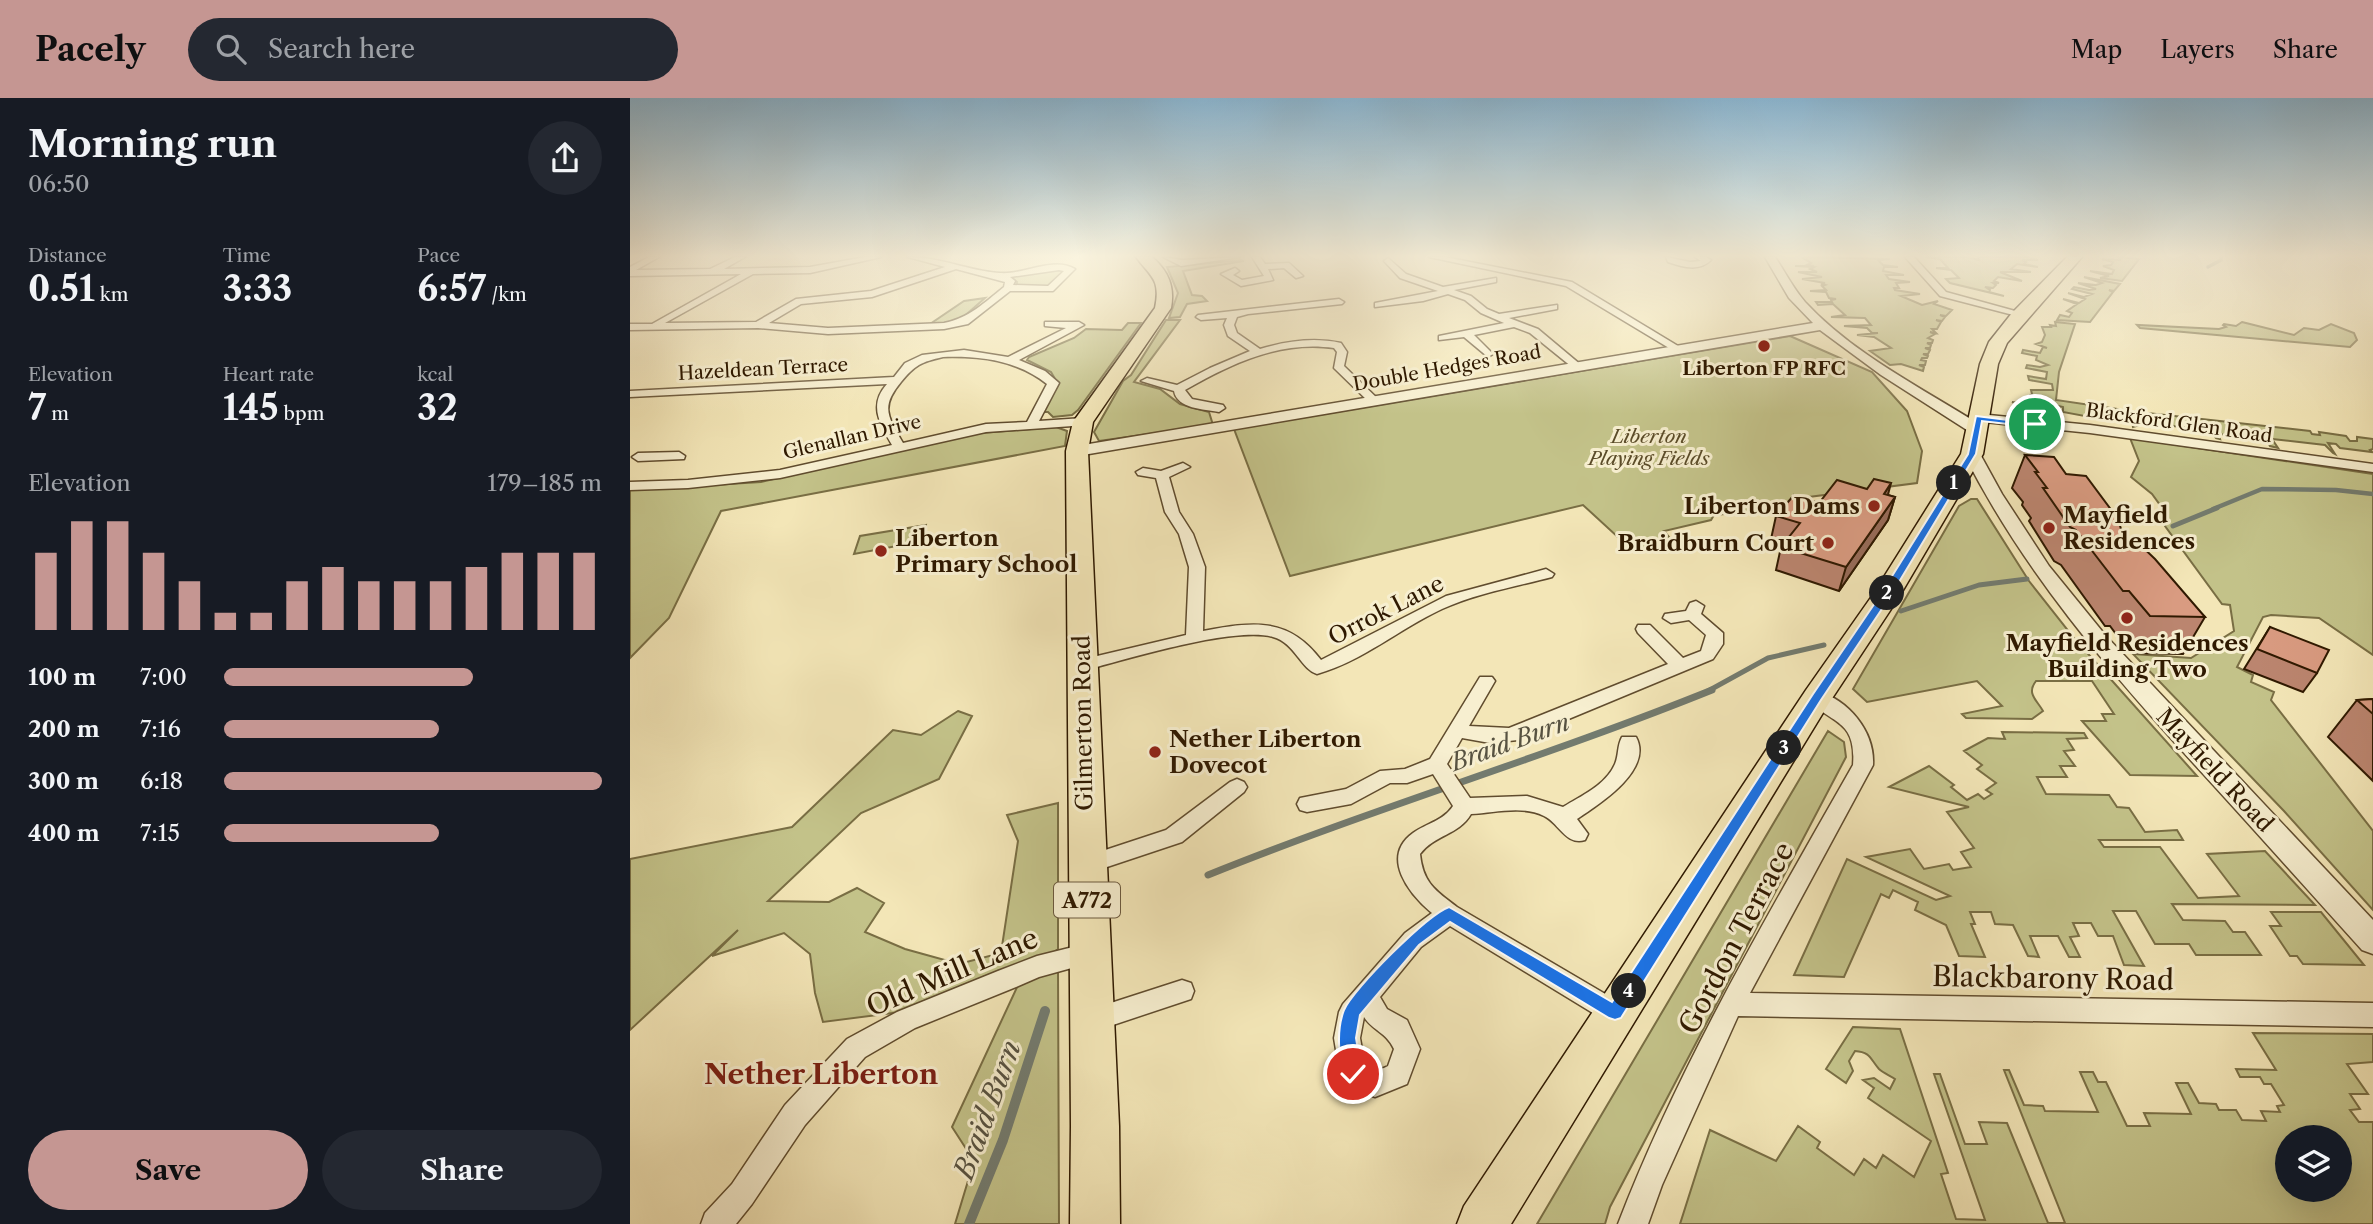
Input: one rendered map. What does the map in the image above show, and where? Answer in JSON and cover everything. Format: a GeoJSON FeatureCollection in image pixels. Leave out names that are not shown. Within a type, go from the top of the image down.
{"type":"FeatureCollection","features":[{"type":"Feature","properties":{"kind":"main road"},"geometry":{"type":"LineString","coordinates":[[1080,437],[1162,310]]}},
{"type":"Feature","properties":{"kind":"main road"},"geometry":{"type":"LineString","coordinates":[[1482,1224],[1817,697],[1885,597],[1976,434],[1995,351],[2004,334],[2025,310]]}},
{"type":"Feature","properties":{"kind":"main road","name":"Gilmerton Road"},"geometry":{"type":"LineString","coordinates":[[1080,437],[1082,665],[1095,1224]]}},
{"type":"Feature","properties":{"kind":"street"},"geometry":{"type":"LineString","coordinates":[[654,326],[683,310]]}},
{"type":"Feature","properties":{"kind":"street"},"geometry":{"type":"LineString","coordinates":[[758,326],[785,310]]}},
{"type":"Feature","properties":{"kind":"street"},"geometry":{"type":"LineString","coordinates":[[630,327],[758,326],[828,331],[944,326],[964,322],[982,310]]}},
{"type":"Feature","properties":{"kind":"street"},"geometry":{"type":"LineString","coordinates":[[1201,317],[1262,310]]}},
{"type":"Feature","properties":{"kind":"street"},"geometry":{"type":"LineString","coordinates":[[1485,310],[1511,324],[1534,331],[1576,365]]}},
{"type":"Feature","properties":{"kind":"street"},"geometry":{"type":"LineString","coordinates":[[1496,317],[1535,310]]}},
{"type":"Feature","properties":{"kind":"street"},"geometry":{"type":"LineString","coordinates":[[1612,310],[1678,349]]}},
{"type":"Feature","properties":{"kind":"street"},"geometry":{"type":"LineString","coordinates":[[1808,310],[1867,358],[1976,434]]}},
{"type":"Feature","properties":{"kind":"street"},"geometry":{"type":"LineString","coordinates":[[2004,310],[2021,314]]}},
{"type":"Feature","properties":{"kind":"street"},"geometry":{"type":"LineString","coordinates":[[1233,315],[1229,325],[1232,334],[1259,353]]}},
{"type":"Feature","properties":{"kind":"street"},"geometry":{"type":"LineString","coordinates":[[1010,360],[1079,326],[1049,324]]}},
{"type":"Feature","properties":{"kind":"street"},"geometry":{"type":"LineString","coordinates":[[1443,338],[1511,324]]}},
{"type":"Feature","properties":{"kind":"street","name":"Double Hedges Road"},"geometry":{"type":"LineString","coordinates":[[1080,437],[1374,401],[1824,325]]}},
{"type":"Feature","properties":{"kind":"street"},"geometry":{"type":"LineString","coordinates":[[1467,334],[1488,354]]}},
{"type":"Feature","properties":{"kind":"street"},"geometry":{"type":"LineString","coordinates":[[1147,381],[1179,389],[1259,353],[1290,345],[1348,338]]}},
{"type":"Feature","properties":{"kind":"street"},"geometry":{"type":"LineString","coordinates":[[1326,342],[1337,345],[1342,352],[1338,366],[1361,383],[1374,401]]}},
{"type":"Feature","properties":{"kind":"street"},"geometry":{"type":"LineString","coordinates":[[899,446],[882,409],[886,391],[909,364],[937,355],[990,356],[1010,360],[1046,376],[1053,383],[1032,423]]}},
{"type":"Feature","properties":{"kind":"street","name":"Hazeldean Terrace"},"geometry":{"type":"LineString","coordinates":[[631,394],[897,380]]}},
{"type":"Feature","properties":{"kind":"street"},"geometry":{"type":"LineString","coordinates":[[1179,389],[1180,396],[1188,402],[1219,408]]}},
{"type":"Feature","properties":{"kind":"street","name":"Glenallan Drive"},"geometry":{"type":"LineString","coordinates":[[630,486],[688,484],[780,474],[986,428],[1032,423],[1080,437]]}},
{"type":"Feature","properties":{"kind":"street","name":"Blackford Glen Road"},"geometry":{"type":"LineString","coordinates":[[1976,434],[2100,430],[2373,468]]}},
{"type":"Feature","properties":{"kind":"street","name":"Mayfield Road"},"geometry":{"type":"LineString","coordinates":[[1976,434],[1985,481],[2034,560],[2069,607],[2136,685],[2373,941]]}},
{"type":"Feature","properties":{"kind":"street"},"geometry":{"type":"LineString","coordinates":[[630,478],[659,456]]}},
{"type":"Feature","properties":{"kind":"street"},"geometry":{"type":"LineString","coordinates":[[638,457],[679,456]]}},
{"type":"Feature","properties":{"kind":"street"},"geometry":{"type":"LineString","coordinates":[[1143,472],[1162,475],[1183,467]]}},
{"type":"Feature","properties":{"kind":"street"},"geometry":{"type":"LineString","coordinates":[[1082,665],[1195,638],[1197,567],[1186,534],[1172,512],[1162,475]]}},
{"type":"Feature","properties":{"kind":"street","name":"Orrok Lane"},"geometry":{"type":"LineString","coordinates":[[1195,638],[1240,629],[1267,630],[1296,642],[1317,668],[1346,659],[1452,599],[1523,574],[1546,575]]}},
{"type":"Feature","properties":{"kind":"street"},"geometry":{"type":"LineString","coordinates":[[1457,731],[1490,736],[1511,735],[1707,655],[1714,643],[1715,633],[1694,610],[1671,618]]}},
{"type":"Feature","properties":{"kind":"street"},"geometry":{"type":"LineString","coordinates":[[1644,629],[1680,666]]}},
{"type":"Feature","properties":{"kind":"street"},"geometry":{"type":"LineString","coordinates":[[1307,804],[1351,796],[1387,776],[1407,776],[1437,764],[1486,681]]}},
{"type":"Feature","properties":{"kind":"street","name":"Gordon Terrace"},"geometry":{"type":"LineString","coordinates":[[1633,1224],[1649,1181],[1731,1004],[1863,765],[1863,745],[1854,727],[1843,715],[1817,697]]}},
{"type":"Feature","properties":{"kind":"street"},"geometry":{"type":"LineString","coordinates":[[1563,817],[1613,785],[1629,760],[1629,742]]}},
{"type":"Feature","properties":{"kind":"street"},"geometry":{"type":"LineString","coordinates":[[1437,764],[1464,806]]}},
{"type":"Feature","properties":{"kind":"street"},"geometry":{"type":"LineString","coordinates":[[1086,865],[1174,836],[1237,787]]}},
{"type":"Feature","properties":{"kind":"street"},"geometry":{"type":"LineString","coordinates":[[1464,806],[1495,806],[1520,801],[1547,805],[1563,817],[1577,834]]}},
{"type":"Feature","properties":{"kind":"street"},"geometry":{"type":"LineString","coordinates":[[1464,806],[1459,818],[1420,839],[1409,852],[1411,876],[1427,896],[1449,914],[1615,1013]]}},
{"type":"Feature","properties":{"kind":"street"},"geometry":{"type":"LineString","coordinates":[[1365,996],[1413,940],[1449,914]]}},
{"type":"Feature","properties":{"kind":"street","name":"Old Mill Lane"},"geometry":{"type":"LineString","coordinates":[[716,1224],[742,1194],[795,1115],[856,1048],[906,1020],[1007,979],[1037,967],[1089,954]]}},
{"type":"Feature","properties":{"kind":"street"},"geometry":{"type":"LineString","coordinates":[[1092,1020],[1182,991]]}},
{"type":"Feature","properties":{"kind":"street","name":"Blackbarony Road"},"geometry":{"type":"LineString","coordinates":[[1731,1004],[2373,1015]]}},
{"type":"Feature","properties":{"kind":"green space"},"geometry":{"type":"Polygon","coordinates":[[[951,310],[972,310],[960,320],[927,326],[951,310]]]}},
{"type":"Feature","properties":{"kind":"green space"},"geometry":{"type":"Polygon","coordinates":[[[1172,310],[1184,310],[1180,317],[1169,318],[1172,310]]]}},
{"type":"Feature","properties":{"kind":"green space"},"geometry":{"type":"Polygon","coordinates":[[[1839,310],[1952,310],[1946,316],[1940,315],[1945,317],[1942,321],[1936,320],[1941,322],[1937,329],[1932,329],[1936,333],[1930,332],[1935,334],[1928,338],[1933,340],[1932,343],[1927,343],[1931,345],[1930,348],[1925,348],[1930,350],[1928,354],[1923,354],[1928,356],[1927,358],[1921,360],[1926,361],[1925,365],[1919,365],[1924,367],[1923,371],[1901,364],[1890,365],[1870,351],[1891,348],[1874,337],[1857,335],[1878,333],[1872,333],[1867,328],[1844,326],[1871,325],[1865,318],[1831,317],[1845,315],[1839,310]]]}},
{"type":"Feature","properties":{"kind":"green space"},"geometry":{"type":"Polygon","coordinates":[[[2100,310],[2090,322],[2057,320],[2060,315],[2069,317],[2072,313],[2067,311],[2100,310]]]}},
{"type":"Feature","properties":{"kind":"green space"},"geometry":{"type":"Polygon","coordinates":[[[1166,320],[1180,320],[1134,382],[1160,389],[1180,404],[1209,412],[1213,425],[1099,441],[1094,432],[1123,381],[1131,375],[1166,320]]]}},
{"type":"Feature","properties":{"kind":"green space"},"geometry":{"type":"Polygon","coordinates":[[[2055,322],[2075,324],[2059,372],[2056,400],[2310,431],[2320,435],[2319,432],[2346,436],[2350,441],[2357,441],[2357,437],[2373,439],[2373,449],[2370,450],[2372,452],[2340,448],[2336,444],[2328,443],[2335,454],[2325,445],[2272,439],[2278,448],[2270,446],[2266,440],[2218,434],[2220,439],[2211,432],[2218,431],[2146,423],[2144,419],[2140,419],[2140,425],[2133,427],[2132,421],[2137,420],[2098,412],[2095,418],[2063,412],[2063,407],[2058,406],[2057,418],[2025,417],[2022,409],[2028,408],[2012,402],[2037,405],[2029,401],[2029,398],[2033,398],[2029,396],[2032,394],[2031,390],[2053,390],[2052,384],[2029,380],[2028,376],[2046,379],[2047,372],[2026,368],[2027,365],[2048,365],[2036,360],[2037,356],[2022,353],[2023,350],[2040,353],[2043,347],[2047,348],[2036,344],[2042,342],[2045,335],[2042,327],[2056,326],[2055,322]]]}},
{"type":"Feature","properties":{"kind":"green space"},"geometry":{"type":"Polygon","coordinates":[[[2242,322],[2294,335],[2304,328],[2319,330],[2331,324],[2354,333],[2357,340],[2350,347],[2140,328],[2137,325],[2219,329],[2226,327],[2224,324],[2236,326],[2242,322]]]}},
{"type":"Feature","properties":{"kind":"green space"},"geometry":{"type":"Polygon","coordinates":[[[1128,323],[1141,323],[1078,410],[1072,415],[1053,417],[1048,412],[1042,412],[1058,384],[1051,372],[1027,360],[1029,357],[1074,338],[1086,329],[1122,330],[1128,323]]]}},
{"type":"Feature","properties":{"kind":"green space","name":"Liberton Playing Fields"},"geometry":{"type":"Polygon","coordinates":[[[1790,336],[1872,372],[1907,411],[1922,451],[1917,483],[1801,498],[1792,508],[1714,515],[1711,520],[1664,531],[1673,542],[1633,551],[1583,505],[1290,576],[1234,429],[1790,336]]]}},
{"type":"Feature","properties":{"kind":"green space"},"geometry":{"type":"Polygon","coordinates":[[[1056,427],[1067,431],[1065,446],[721,511],[669,618],[630,658],[630,490],[761,482],[969,434],[1056,427]]]}},
{"type":"Feature","properties":{"kind":"green space"},"geometry":{"type":"Polygon","coordinates":[[[2130,438],[2373,474],[2373,655],[2319,618],[2271,615],[2263,617],[2237,667],[2253,675],[2251,682],[2274,692],[2271,700],[2373,831],[2373,910],[2284,811],[2133,654],[2191,658],[2234,631],[2230,605],[2222,604],[2165,526],[2168,516],[2152,494],[2131,477],[2139,461],[2130,438]]]}},
{"type":"Feature","properties":{"kind":"green space"},"geometry":{"type":"Polygon","coordinates":[[[1971,499],[1977,499],[2029,581],[2074,638],[2197,776],[2130,775],[2082,721],[2106,721],[2102,714],[2114,714],[2092,681],[2036,681],[2032,693],[2043,711],[2032,719],[1966,718],[1962,714],[2002,706],[1977,681],[1867,702],[1853,689],[1959,506],[1971,499]]]}},
{"type":"Feature","properties":{"kind":"green space"},"geometry":{"type":"Polygon","coordinates":[[[926,525],[924,541],[854,554],[860,536],[926,525]]]}},
{"type":"Feature","properties":{"kind":"green space"},"geometry":{"type":"Polygon","coordinates":[[[958,711],[972,716],[939,779],[861,813],[768,901],[829,902],[857,888],[884,903],[865,932],[905,949],[959,964],[1001,953],[1018,841],[1007,815],[1058,803],[1058,949],[916,1010],[823,1022],[815,993],[810,954],[784,933],[712,956],[738,930],[630,1030],[630,859],[792,827],[893,730],[921,735],[958,711]]]}},
{"type":"Feature","properties":{"kind":"green space"},"geometry":{"type":"Polygon","coordinates":[[[1828,731],[1844,742],[1846,757],[1610,1207],[1605,1224],[1537,1224],[1828,731]]]}},
{"type":"Feature","properties":{"kind":"green space"},"geometry":{"type":"Polygon","coordinates":[[[2002,732],[2084,733],[2087,738],[2067,739],[2074,750],[2064,751],[2075,766],[2060,766],[2067,777],[2037,777],[2046,794],[2109,795],[2117,807],[2129,808],[2145,832],[2177,830],[2183,840],[2099,840],[2104,847],[2160,847],[2198,898],[2239,896],[2207,854],[2265,851],[2315,905],[2172,904],[2183,920],[2225,921],[2233,932],[2245,932],[2261,955],[2196,955],[2189,944],[2155,944],[2136,911],[2113,911],[2144,966],[2124,965],[2113,936],[2098,936],[2091,923],[2073,923],[2079,936],[2070,937],[2080,957],[2069,957],[2058,936],[2030,936],[2039,957],[2028,956],[2013,925],[1995,924],[1991,912],[1970,912],[1975,924],[1971,924],[1985,957],[1959,956],[1946,925],[1915,910],[1918,902],[1893,890],[1889,898],[1881,894],[1844,977],[1794,975],[1847,859],[1936,900],[1950,896],[1866,857],[1910,849],[1924,869],[1949,864],[1953,870],[1971,867],[1961,852],[1974,848],[1947,812],[1969,807],[1889,787],[1929,766],[1954,785],[1951,787],[1967,800],[1978,794],[1984,799],[1992,794],[1986,790],[1996,783],[1977,769],[1982,765],[1964,751],[1988,738],[2005,739],[2002,732]]]}},
{"type":"Feature","properties":{"kind":"green space"},"geometry":{"type":"Polygon","coordinates":[[[2271,912],[2321,912],[2364,965],[2303,964],[2297,956],[2290,956],[2270,926],[2281,926],[2271,912]]]}},
{"type":"Feature","properties":{"kind":"green space"},"geometry":{"type":"Polygon","coordinates":[[[1058,970],[1059,1224],[955,1224],[974,1161],[952,1127],[1019,983],[1058,970]]]}},
{"type":"Feature","properties":{"kind":"green space"},"geometry":{"type":"Polygon","coordinates":[[[1853,1027],[1900,1029],[1948,1173],[1941,1174],[1956,1219],[1985,1220],[1934,1074],[1940,1074],[1965,1144],[1987,1144],[1979,1122],[2007,1123],[2048,1223],[2065,1223],[2004,1070],[2009,1070],[2024,1105],[2043,1106],[2045,1111],[2098,1112],[2080,1072],[2093,1072],[2098,1082],[2106,1082],[2127,1126],[2150,1126],[2144,1113],[2191,1114],[2176,1083],[2188,1083],[2199,1103],[2216,1104],[2219,1110],[2236,1110],[2242,1120],[2266,1121],[2261,1111],[2280,1112],[2277,1106],[2284,1105],[2271,1084],[2264,1084],[2260,1077],[2240,1077],[2236,1069],[2276,1070],[2253,1033],[2373,1034],[2373,1062],[2347,1064],[2368,1094],[2350,1094],[2360,1109],[2350,1110],[2359,1122],[2373,1122],[2373,1224],[1680,1224],[1710,1130],[1776,1161],[1798,1126],[1820,1142],[1817,1148],[1854,1175],[1864,1159],[1876,1168],[1883,1155],[1914,1177],[1931,1141],[1868,1098],[1874,1088],[1863,1080],[1874,1078],[1890,1089],[1895,1079],[1881,1070],[1870,1057],[1855,1051],[1849,1061],[1853,1071],[1846,1083],[1826,1069],[1853,1027]]]}},
{"type":"Feature","properties":{"kind":"building"},"geometry":{"type":"Polygon","coordinates":[[[2025,455],[2054,457],[2066,474],[2086,476],[2118,519],[2124,539],[2134,539],[2155,559],[2205,617],[2150,616],[2129,591],[2123,591],[2076,530],[2070,527],[2043,488],[2047,488],[2025,455]]]}},
{"type":"Feature","properties":{"kind":"building"},"geometry":{"type":"Polygon","coordinates":[[[1874,479],[1891,483],[1884,494],[1895,497],[1846,567],[1781,547],[1800,523],[1776,516],[1794,495],[1819,503],[1837,480],[1867,489],[1874,479]]]}},
{"type":"Feature","properties":{"kind":"building"},"geometry":{"type":"Polygon","coordinates":[[[2270,627],[2329,650],[2317,673],[2257,649],[2270,627]]]}},
{"type":"Feature","properties":{"kind":"building"},"geometry":{"type":"Polygon","coordinates":[[[2373,699],[2373,714],[2357,700],[2373,699]]]}},
{"type":"Feature","properties":{"kind":"waterway","name":"Braid Burn"},"geometry":{"type":"LineString","coordinates":[[2213,509],[2262,489],[2336,490],[2373,494]]}},
{"type":"Feature","properties":{"kind":"waterway","name":"Braid Burn"},"geometry":{"type":"LineString","coordinates":[[2173,526],[2217,508]]}},
{"type":"Feature","properties":{"kind":"waterway","name":"Braid Burn"},"geometry":{"type":"LineString","coordinates":[[1901,611],[1979,585],[2027,579]]}},
{"type":"Feature","properties":{"kind":"waterway","name":"Braid Burn"},"geometry":{"type":"LineString","coordinates":[[1708,691],[1768,658],[1824,645]]}},
{"type":"Feature","properties":{"kind":"waterway","name":"Braid Burn"},"geometry":{"type":"LineString","coordinates":[[1208,875],[1712,690]]}},
{"type":"Feature","properties":{"kind":"waterway","name":"Braid Burn"},"geometry":{"type":"LineString","coordinates":[[969,1224],[1003,1140],[1045,1011]]}},
{"type":"Feature","properties":{"kind":"place","name":"Liberton FP RFC"},"geometry":{"type":"Point","coordinates":[1764,346]}},
{"type":"Feature","properties":{"kind":"place","name":"Liberton Dams"},"geometry":{"type":"Point","coordinates":[1874,506]}},
{"type":"Feature","properties":{"kind":"place","name":"Mayfield Residences"},"geometry":{"type":"Point","coordinates":[2049,528]}},
{"type":"Feature","properties":{"kind":"place","name":"Braidburn Court"},"geometry":{"type":"Point","coordinates":[1828,543]}},
{"type":"Feature","properties":{"kind":"place","name":"Liberton Primary School"},"geometry":{"type":"Point","coordinates":[881,551]}},
{"type":"Feature","properties":{"kind":"place","name":"Mayfield Residences Building Two"},"geometry":{"type":"Point","coordinates":[2127,618]}},
{"type":"Feature","properties":{"kind":"place","name":"Nether Liberton Dovecot"},"geometry":{"type":"Point","coordinates":[1155,752]}},
{"type":"Feature","properties":{"kind":"district","name":"Nether Liberton"},"geometry":{"type":"Point","coordinates":[821,1074]}},
{"type":"Feature","properties":{"kind":"route"},"geometry":{"type":"LineString","coordinates":[[1353,1074],[1347,1038],[1352,1012],[1413,940],[1449,914],[1615,1013],[1817,697],[1885,597],[1972,454],[1979,418],[2035,424]]}}]}
